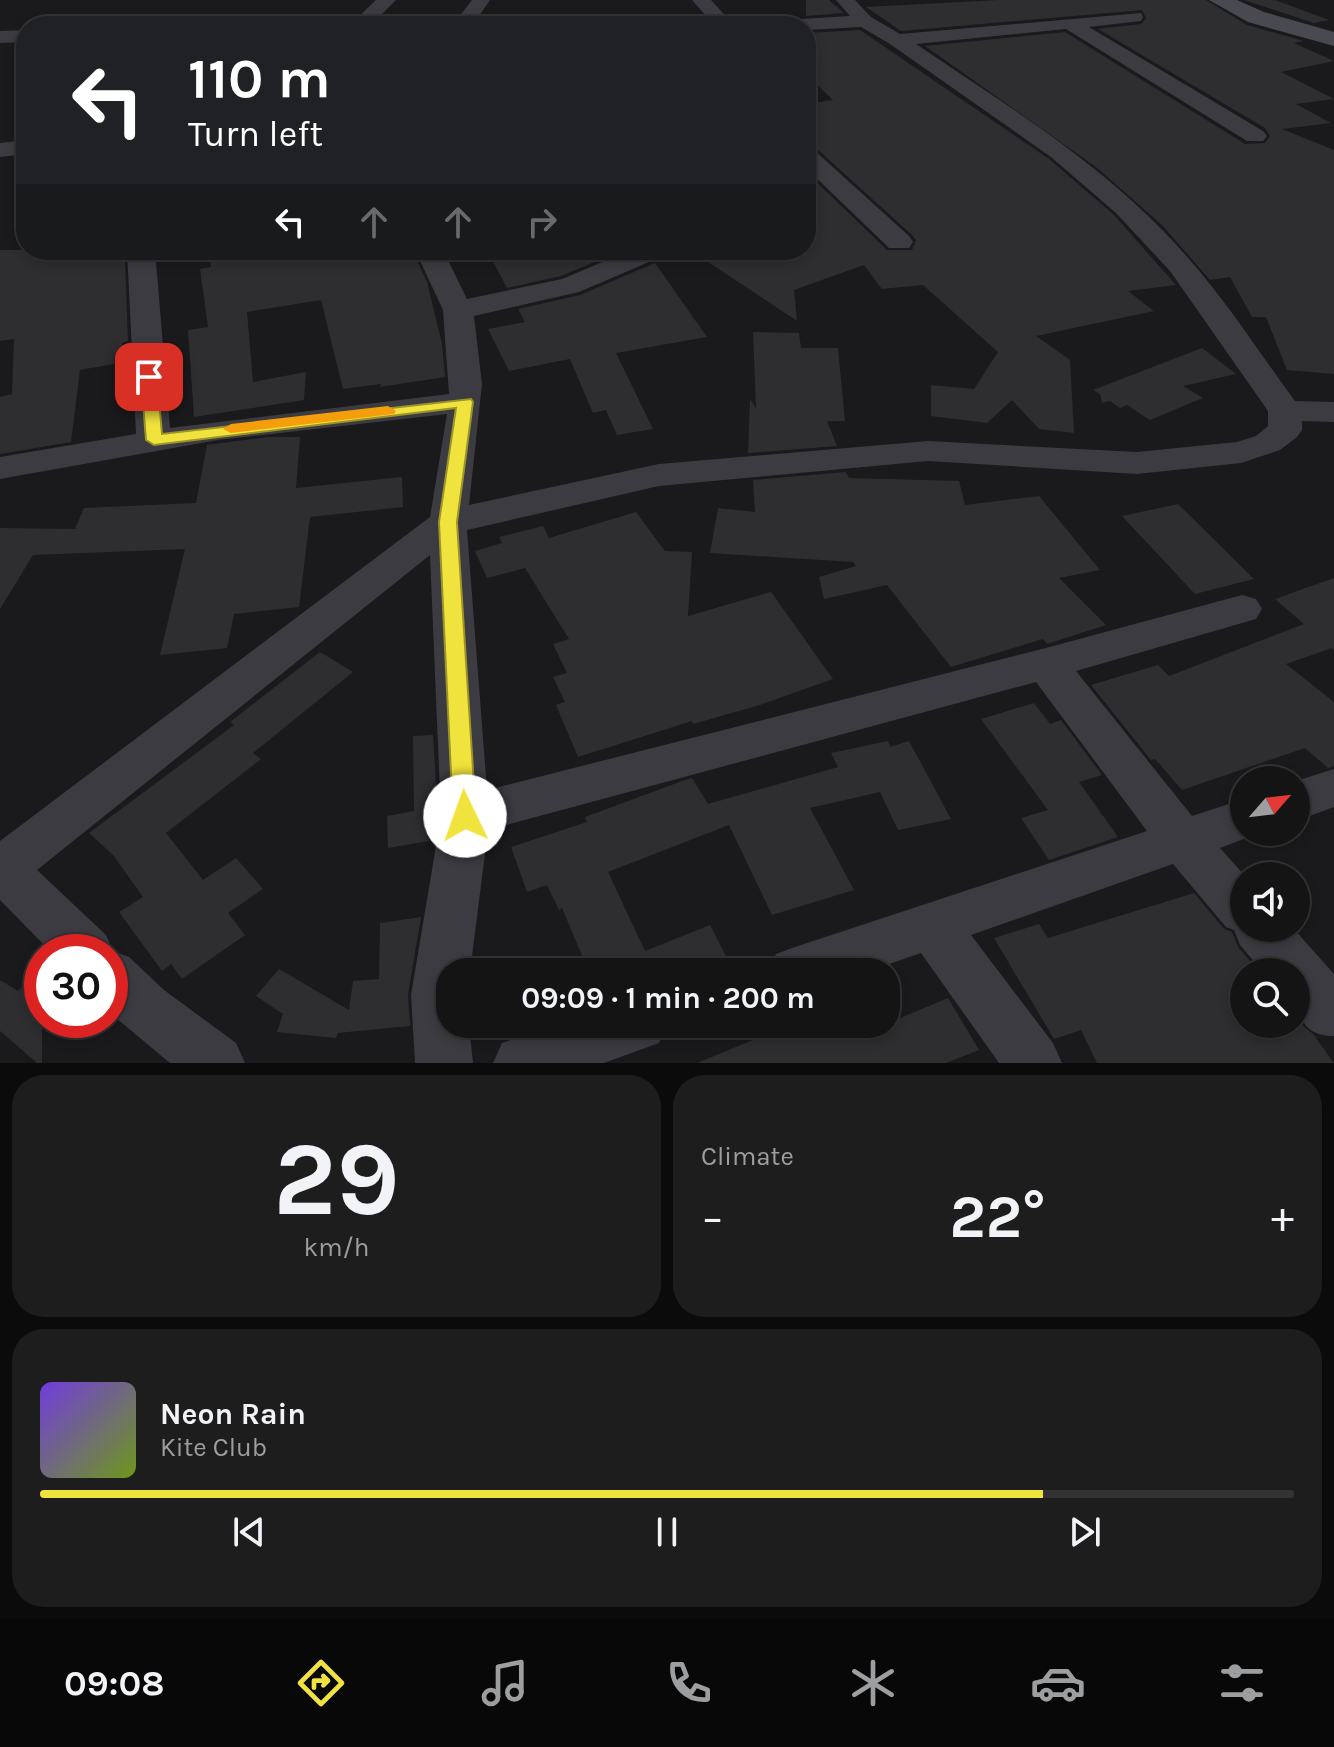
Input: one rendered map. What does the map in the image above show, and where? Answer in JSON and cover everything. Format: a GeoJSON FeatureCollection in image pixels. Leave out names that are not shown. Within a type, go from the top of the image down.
{"type":"FeatureCollection","features":[{"type":"Feature","properties":{"kind":"street"},"geometry":{"type":"LineString","coordinates":[[370,16],[387,0]]}},
{"type":"Feature","properties":{"kind":"street"},"geometry":{"type":"LineString","coordinates":[[701,0],[716,16]]}},
{"type":"Feature","properties":{"kind":"street"},"geometry":{"type":"LineString","coordinates":[[69,934],[1,867],[448,522],[659,475],[928,451],[1137,463],[1241,452],[1268,443],[1285,430],[1285,411],[1180,265],[1125,208],[1059,152],[897,40],[864,21],[845,0]]}},
{"type":"Feature","properties":{"kind":"street"},"geometry":{"type":"LineString","coordinates":[[1220,0],[1256,17],[1334,39]]}},
{"type":"Feature","properties":{"kind":"street"},"geometry":{"type":"LineString","coordinates":[[897,40],[1134,17]]}},
{"type":"Feature","properties":{"kind":"street"},"geometry":{"type":"LineString","coordinates":[[816,24],[864,21]]}},
{"type":"Feature","properties":{"kind":"street"},"geometry":{"type":"LineString","coordinates":[[1071,24],[1255,136]]}},
{"type":"Feature","properties":{"kind":"street"},"geometry":{"type":"LineString","coordinates":[[1305,31],[1334,45]]}},
{"type":"Feature","properties":{"kind":"street"},"geometry":{"type":"LineString","coordinates":[[816,164],[899,242]]}},
{"type":"Feature","properties":{"kind":"street"},"geometry":{"type":"LineString","coordinates":[[142,260],[154,440]]}},
{"type":"Feature","properties":{"kind":"street"},"geometry":{"type":"LineString","coordinates":[[434,260],[458,310],[465,402],[448,522],[465,816],[439,995],[444,1063]]}},
{"type":"Feature","properties":{"kind":"street"},"geometry":{"type":"LineString","coordinates":[[458,310],[569,286],[632,260]]}},
{"type":"Feature","properties":{"kind":"street"},"geometry":{"type":"LineString","coordinates":[[0,468],[154,440],[465,402]]}},
{"type":"Feature","properties":{"kind":"street"},"geometry":{"type":"LineString","coordinates":[[1285,411],[1334,412]]}},
{"type":"Feature","properties":{"kind":"street"},"geometry":{"type":"LineString","coordinates":[[465,816],[1046,664],[1242,609]]}},
{"type":"Feature","properties":{"kind":"street"},"geometry":{"type":"LineString","coordinates":[[1046,664],[1182,840],[1230,895]]}},
{"type":"Feature","properties":{"kind":"street"},"geometry":{"type":"LineString","coordinates":[[1310,796],[1334,788]]}},
{"type":"Feature","properties":{"kind":"street"},"geometry":{"type":"LineString","coordinates":[[837,958],[1230,824]]}},
{"type":"Feature","properties":{"kind":"street"},"geometry":{"type":"LineString","coordinates":[[933,926],[1033,1063]]}},
{"type":"Feature","properties":{"kind":"street"},"geometry":{"type":"LineString","coordinates":[[1271,942],[1331,1011]]}},
{"type":"Feature","properties":{"kind":"street"},"geometry":{"type":"LineString","coordinates":[[128,993],[144,1009],[216,1063]]}},
{"type":"Feature","properties":{"kind":"street"},"geometry":{"type":"LineString","coordinates":[[522,1063],[597,1038]]}},
{"type":"Feature","properties":{"kind":"building"},"geometry":{"type":"Polygon","coordinates":[[[806,0],[829,0],[844,13],[806,16],[806,0]]]}},
{"type":"Feature","properties":{"kind":"building"},"geometry":{"type":"Polygon","coordinates":[[[998,0],[1206,0],[1247,25],[1304,41],[1294,43],[1334,61],[1281,72],[1334,99],[1296,104],[1331,123],[1282,129],[1334,150],[1334,374],[1287,370],[1266,317],[1252,317],[1230,277],[1210,280],[1162,225],[1096,167],[925,46],[1065,32],[1245,144],[1265,143],[1270,136],[1265,128],[1098,29],[1141,24],[1146,18],[1142,10],[901,31],[866,7],[998,0]]]}},
{"type":"Feature","properties":{"kind":"building"},"geometry":{"type":"Polygon","coordinates":[[[1244,0],[1275,0],[1329,20],[1314,23],[1244,0]]]}},
{"type":"Feature","properties":{"kind":"building"},"geometry":{"type":"Polygon","coordinates":[[[860,30],[1049,159],[1114,215],[1176,285],[1128,291],[1154,311],[1036,336],[1070,360],[1074,433],[1039,429],[1012,400],[987,423],[931,416],[931,385],[974,389],[998,352],[923,285],[882,289],[864,265],[794,290],[797,321],[705,260],[816,260],[816,182],[887,250],[912,250],[916,240],[911,234],[816,148],[816,103],[833,100],[816,84],[816,32],[860,30]]]}},
{"type":"Feature","properties":{"kind":"building"},"geometry":{"type":"Polygon","coordinates":[[[0,250],[16,250],[16,260],[125,260],[128,341],[122,343],[124,362],[80,370],[71,442],[0,454],[0,397],[12,394],[14,339],[0,341],[0,250]]]}},
{"type":"Feature","properties":{"kind":"building"},"geometry":{"type":"Polygon","coordinates":[[[210,260],[417,260],[427,282],[442,344],[445,377],[343,389],[321,300],[247,312],[253,382],[306,372],[304,400],[194,417],[188,330],[208,327],[200,269],[211,267],[210,260]]]}},
{"type":"Feature","properties":{"kind":"building"},"geometry":{"type":"Polygon","coordinates":[[[492,260],[599,260],[561,276],[507,288],[492,260]]]}},
{"type":"Feature","properties":{"kind":"building"},"geometry":{"type":"Polygon","coordinates":[[[655,263],[707,337],[616,353],[653,429],[617,435],[606,410],[593,413],[570,359],[509,371],[488,329],[525,322],[518,309],[580,295],[655,263]]]}},
{"type":"Feature","properties":{"kind":"building"},"geometry":{"type":"Polygon","coordinates":[[[753,332],[799,333],[801,348],[838,348],[845,421],[827,421],[837,446],[748,453],[750,399],[756,408],[753,332]]]}},
{"type":"Feature","properties":{"kind":"building"},"geometry":{"type":"Polygon","coordinates":[[[1202,348],[1236,374],[1183,386],[1203,398],[1150,420],[1127,405],[1120,408],[1110,401],[1102,403],[1100,394],[1093,390],[1202,348]]]}},
{"type":"Feature","properties":{"kind":"building"},"geometry":{"type":"Polygon","coordinates":[[[268,437],[300,437],[296,488],[402,477],[403,507],[310,517],[299,607],[234,614],[227,648],[160,655],[185,549],[33,555],[0,609],[0,528],[75,529],[84,508],[196,503],[207,445],[268,437]]]}},
{"type":"Feature","properties":{"kind":"building"},"geometry":{"type":"Polygon","coordinates":[[[846,472],[849,478],[959,481],[965,505],[1039,496],[1100,570],[1059,578],[1106,625],[1047,644],[1043,639],[951,667],[887,585],[824,599],[819,577],[856,566],[853,562],[710,553],[718,508],[755,512],[753,480],[846,472]]]}},
{"type":"Feature","properties":{"kind":"building"},"geometry":{"type":"Polygon","coordinates":[[[1178,504],[1254,579],[1195,594],[1122,516],[1178,504]]]}},
{"type":"Feature","properties":{"kind":"building"},"geometry":{"type":"Polygon","coordinates":[[[636,512],[665,551],[692,552],[688,616],[771,592],[833,679],[760,705],[693,724],[692,721],[578,757],[556,705],[565,702],[553,677],[567,673],[553,644],[569,639],[525,568],[487,578],[475,551],[502,543],[499,537],[543,526],[549,538],[636,512]]]}},
{"type":"Feature","properties":{"kind":"building"},"geometry":{"type":"Polygon","coordinates":[[[1334,578],[1334,650],[1332,648],[1286,664],[1334,702],[1334,766],[1328,768],[1305,748],[1252,766],[1230,766],[1230,774],[1182,790],[1155,759],[1151,760],[1091,685],[1158,665],[1169,676],[1304,624],[1275,599],[1334,578]]]}},
{"type":"Feature","properties":{"kind":"building"},"geometry":{"type":"Polygon","coordinates":[[[320,652],[353,672],[253,753],[261,759],[166,833],[203,880],[236,858],[263,889],[228,913],[245,935],[182,979],[171,964],[162,971],[119,912],[143,897],[113,855],[89,833],[234,725],[230,722],[320,652]]]}},
{"type":"Feature","properties":{"kind":"building"},"geometry":{"type":"Polygon","coordinates":[[[1034,703],[1050,724],[1061,720],[1102,775],[1079,782],[1118,837],[1049,860],[1021,818],[1048,810],[981,719],[1034,703]]]}},
{"type":"Feature","properties":{"kind":"building"},"geometry":{"type":"Polygon","coordinates":[[[433,735],[438,816],[434,840],[388,848],[387,816],[414,811],[413,736],[433,735]]]}},
{"type":"Feature","properties":{"kind":"building"},"geometry":{"type":"Polygon","coordinates":[[[888,741],[890,747],[909,741],[951,819],[898,830],[880,792],[810,808],[854,890],[772,915],[729,825],[608,872],[645,951],[710,925],[727,958],[583,958],[562,908],[559,910],[547,885],[527,892],[511,847],[587,822],[585,817],[692,778],[708,804],[838,767],[831,753],[888,741]]]}},
{"type":"Feature","properties":{"kind":"building"},"geometry":{"type":"Polygon","coordinates":[[[1194,893],[1224,929],[1230,931],[1230,942],[1236,942],[1247,958],[1230,958],[1230,1038],[1310,1038],[1310,1032],[1334,1063],[1097,1063],[1081,1030],[1054,1039],[994,938],[1039,924],[1048,938],[1194,893]]]}},
{"type":"Feature","properties":{"kind":"building"},"geometry":{"type":"Polygon","coordinates":[[[421,917],[408,994],[410,1026],[338,1033],[336,1038],[277,1032],[283,1014],[256,996],[279,969],[349,1010],[353,981],[379,979],[380,923],[421,917]]]}},
{"type":"Feature","properties":{"kind":"building"},"geometry":{"type":"Polygon","coordinates":[[[0,980],[18,991],[24,989],[24,1038],[42,1038],[42,1063],[37,1063],[0,1031],[0,980]]]}},
{"type":"Feature","properties":{"kind":"building"},"geometry":{"type":"Polygon","coordinates":[[[948,998],[979,1050],[946,1063],[697,1063],[758,1038],[900,1038],[900,1018],[948,998]]]}},
{"type":"Feature","properties":{"kind":"slow traffic"},"geometry":{"type":"LineString","coordinates":[[231,429],[388,411]]}},
{"type":"Feature","properties":{"kind":"route"},"geometry":{"type":"LineString","coordinates":[[149,377],[154,440],[465,402],[448,522],[465,816]]}}]}
